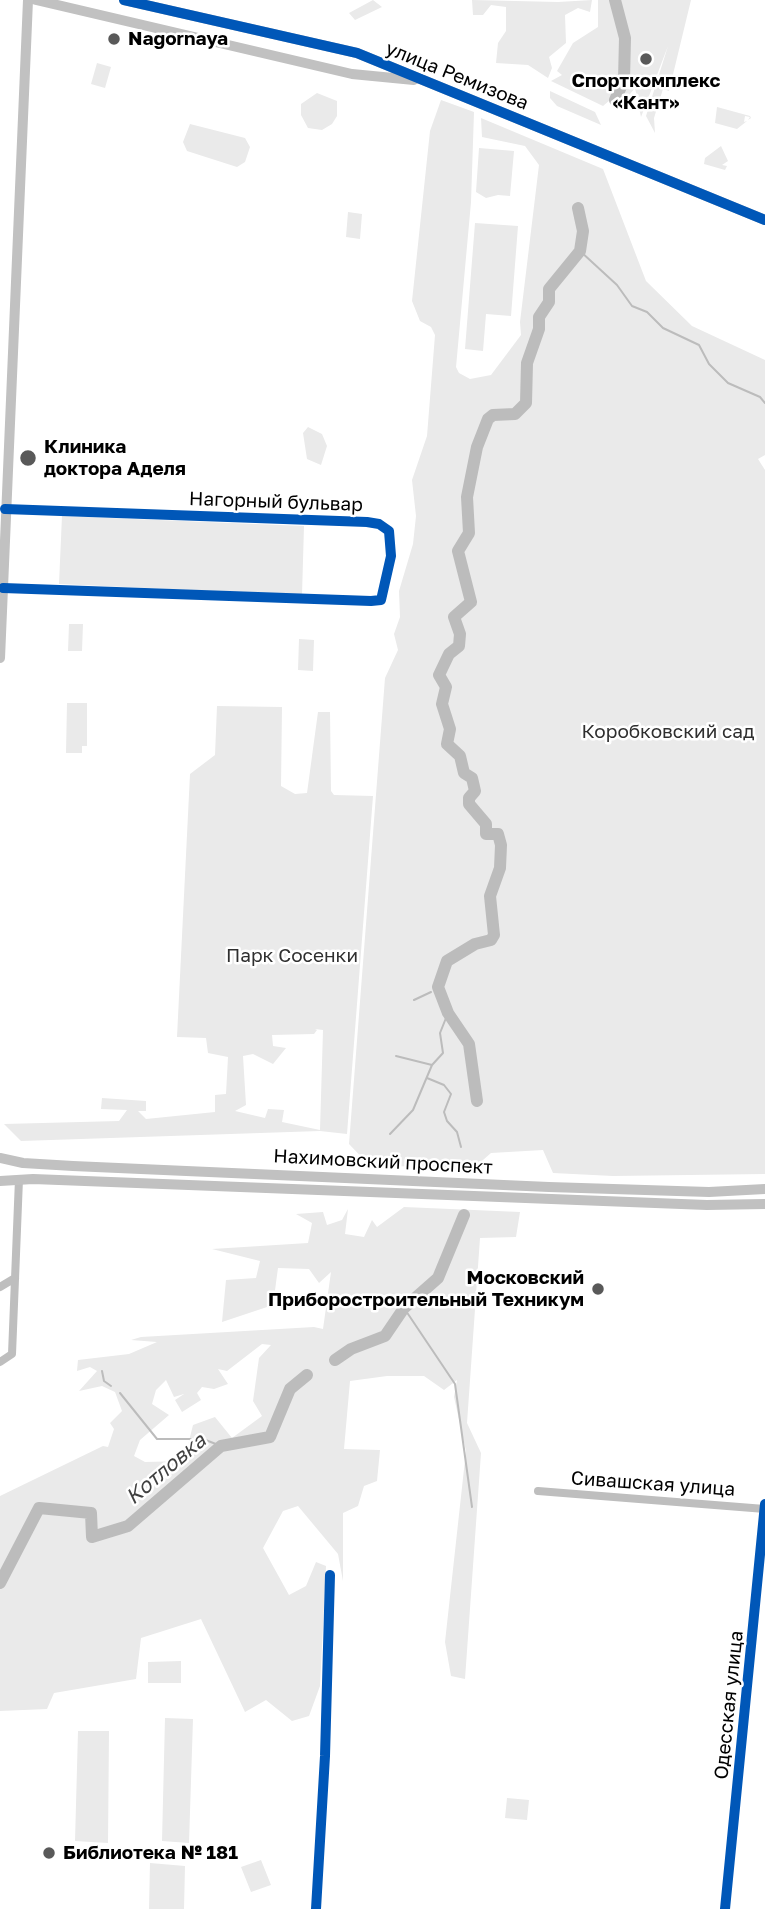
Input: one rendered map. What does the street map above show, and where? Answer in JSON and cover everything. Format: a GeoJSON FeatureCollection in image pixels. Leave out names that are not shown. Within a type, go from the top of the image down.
{"type":"FeatureCollection","features":[{"type":"Feature","properties":{"kind":"street"},"geometry":{"type":"LineString","coordinates":[[0,659],[2,547],[28,0]]}},
{"type":"Feature","properties":{"kind":"street","name":"улица Ремизова"},"geometry":{"type":"LineString","coordinates":[[36,0],[352,74],[424,81]]}},
{"type":"Feature","properties":{"kind":"street","name":"улица Ремизова"},"geometry":{"type":"LineString","coordinates":[[124,0],[357,54],[765,220]]}},
{"type":"Feature","properties":{"kind":"street"},"geometry":{"type":"LineString","coordinates":[[352,74],[359,73],[365,66],[364,60],[357,54]]}},
{"type":"Feature","properties":{"kind":"street"},"geometry":{"type":"LineString","coordinates":[[376,77],[371,68],[380,63]]}},
{"type":"Feature","properties":{"kind":"street","name":"Нагорный бульвар"},"geometry":{"type":"LineString","coordinates":[[3,588],[371,601],[381,600],[391,556],[389,531],[379,524],[367,522],[5,509]]}},
{"type":"Feature","properties":{"kind":"street","name":"Нахимовский проспект"},"geometry":{"type":"LineString","coordinates":[[4,1158],[549,1187],[709,1192],[765,1189]]}},
{"type":"Feature","properties":{"kind":"street"},"geometry":{"type":"LineString","coordinates":[[0,1362],[12,1354],[19,1179]]}},
{"type":"Feature","properties":{"kind":"street","name":"Нахимовский проспект"},"geometry":{"type":"LineString","coordinates":[[2,1180],[707,1205],[765,1204]]}},
{"type":"Feature","properties":{"kind":"street"},"geometry":{"type":"LineString","coordinates":[[0,1287],[15,1279]]}},
{"type":"Feature","properties":{"kind":"street","name":"Сивашская улица"},"geometry":{"type":"LineString","coordinates":[[538,1491],[765,1507]]}},
{"type":"Feature","properties":{"kind":"street","name":"Одесская улица"},"geometry":{"type":"LineString","coordinates":[[725,1909],[765,1507]]}},
{"type":"Feature","properties":{"kind":"street"},"geometry":{"type":"LineString","coordinates":[[316,1909],[326,1734],[330,1575]]}},
{"type":"Feature","properties":{"kind":"green space"},"geometry":{"type":"Polygon","coordinates":[[[373,0],[382,7],[355,20],[349,13],[373,0]]]}},
{"type":"Feature","properties":{"kind":"green space"},"geometry":{"type":"Polygon","coordinates":[[[472,0],[592,0],[590,12],[578,8],[565,15],[566,43],[549,57],[552,68],[548,78],[528,65],[496,63],[498,43],[506,31],[506,7],[491,5],[483,15],[473,15],[472,0]]]}},
{"type":"Feature","properties":{"kind":"green space"},"geometry":{"type":"Polygon","coordinates":[[[598,0],[691,0],[669,91],[663,89],[654,118],[655,133],[646,116],[668,46],[641,117],[635,88],[625,100],[610,100],[603,106],[551,81],[562,75],[557,71],[573,43],[598,27],[598,0]]]}},
{"type":"Feature","properties":{"kind":"green space"},"geometry":{"type":"Polygon","coordinates":[[[97,63],[111,67],[105,88],[91,84],[97,63]]]}},
{"type":"Feature","properties":{"kind":"green space"},"geometry":{"type":"Polygon","coordinates":[[[550,91],[595,112],[601,125],[557,106],[550,98],[550,91]]]}},
{"type":"Feature","properties":{"kind":"green space"},"geometry":{"type":"Polygon","coordinates":[[[317,93],[337,101],[337,116],[332,124],[322,130],[308,128],[301,115],[301,104],[317,93]]]}},
{"type":"Feature","properties":{"kind":"green space","name":"Коробковский сад"},"geometry":{"type":"Polygon","coordinates":[[[441,100],[474,112],[471,202],[456,367],[459,373],[470,379],[491,375],[521,335],[520,322],[539,165],[525,146],[482,137],[481,118],[603,169],[646,281],[692,326],[765,360],[765,455],[758,459],[765,470],[765,1174],[613,1176],[553,1173],[543,1150],[491,1153],[475,1167],[370,1166],[349,1144],[385,678],[398,650],[394,634],[400,617],[399,591],[413,544],[416,516],[412,480],[427,436],[435,335],[431,327],[420,321],[412,301],[430,131],[441,100]]]}},
{"type":"Feature","properties":{"kind":"green space"},"geometry":{"type":"Polygon","coordinates":[[[717,107],[750,116],[751,118],[748,120],[750,117],[745,116],[744,122],[747,121],[737,129],[715,123],[717,107]]]}},
{"type":"Feature","properties":{"kind":"green space"},"geometry":{"type":"Polygon","coordinates":[[[190,124],[245,138],[250,147],[245,162],[237,167],[187,151],[183,142],[190,124]]]}},
{"type":"Feature","properties":{"kind":"green space"},"geometry":{"type":"Polygon","coordinates":[[[721,146],[728,161],[722,165],[727,166],[725,170],[704,164],[705,158],[721,146]]]}},
{"type":"Feature","properties":{"kind":"green space"},"geometry":{"type":"Polygon","coordinates":[[[479,148],[514,151],[510,196],[486,198],[476,192],[479,148]]]}},
{"type":"Feature","properties":{"kind":"green space"},"geometry":{"type":"Polygon","coordinates":[[[348,212],[362,214],[360,239],[346,237],[348,212]]]}},
{"type":"Feature","properties":{"kind":"green space"},"geometry":{"type":"Polygon","coordinates":[[[475,223],[518,226],[511,316],[486,314],[483,351],[465,349],[475,223]]]}},
{"type":"Feature","properties":{"kind":"green space"},"geometry":{"type":"Polygon","coordinates":[[[308,427],[322,434],[327,446],[321,465],[307,459],[303,433],[308,427]]]}},
{"type":"Feature","properties":{"kind":"green space"},"geometry":{"type":"Polygon","coordinates":[[[62,516],[304,526],[302,595],[59,584],[62,516]]]}},
{"type":"Feature","properties":{"kind":"green space"},"geometry":{"type":"Polygon","coordinates":[[[69,624],[83,624],[82,651],[68,651],[69,624]]]}},
{"type":"Feature","properties":{"kind":"green space"},"geometry":{"type":"Polygon","coordinates":[[[299,639],[314,640],[313,671],[298,670],[299,639]]]}},
{"type":"Feature","properties":{"kind":"green space"},"geometry":{"type":"Polygon","coordinates":[[[67,703],[87,703],[87,746],[82,746],[82,753],[66,753],[67,703]]]}},
{"type":"Feature","properties":{"kind":"green space","name":"Парк Сосенки"},"geometry":{"type":"Polygon","coordinates":[[[217,706],[282,707],[281,786],[295,794],[307,793],[318,712],[330,712],[331,791],[334,795],[373,796],[347,1134],[320,1131],[21,1141],[4,1124],[119,1121],[127,1110],[101,1109],[102,1098],[146,1101],[146,1111],[138,1111],[146,1119],[215,1112],[215,1095],[226,1094],[228,1057],[208,1053],[206,1038],[177,1037],[190,774],[215,755],[217,706]],[[315,1029],[317,1030],[314,1034],[272,1035],[273,1046],[286,1048],[273,1064],[253,1054],[243,1056],[246,1105],[235,1111],[265,1118],[268,1109],[284,1110],[282,1122],[320,1130],[323,1030],[315,1029]]]}},
{"type":"Feature","properties":{"kind":"green space"},"geometry":{"type":"Polygon","coordinates":[[[404,1207],[520,1212],[516,1237],[480,1238],[467,1423],[481,1453],[465,1679],[451,1676],[445,1642],[466,1451],[454,1397],[457,1380],[444,1390],[424,1376],[387,1376],[350,1381],[344,1449],[380,1450],[377,1481],[364,1486],[358,1506],[343,1513],[343,1581],[338,1554],[298,1506],[283,1511],[263,1548],[289,1595],[306,1586],[316,1562],[326,1566],[320,1686],[309,1716],[292,1721],[266,1700],[245,1712],[201,1619],[141,1638],[136,1679],[54,1693],[47,1709],[0,1711],[0,1496],[103,1446],[108,1447],[114,1429],[110,1423],[122,1411],[115,1392],[102,1386],[79,1391],[97,1371],[90,1367],[77,1371],[78,1360],[129,1354],[157,1342],[131,1340],[141,1337],[314,1327],[323,1329],[331,1272],[319,1283],[309,1269],[278,1268],[273,1305],[222,1322],[226,1280],[256,1278],[260,1261],[212,1249],[308,1243],[312,1223],[296,1214],[323,1212],[327,1225],[342,1220],[348,1209],[345,1234],[364,1237],[372,1220],[377,1227],[404,1207]],[[262,1344],[227,1371],[218,1369],[228,1384],[214,1389],[202,1387],[197,1393],[201,1400],[182,1412],[175,1400],[184,1394],[174,1397],[166,1380],[156,1390],[152,1404],[169,1415],[140,1440],[134,1456],[145,1462],[184,1461],[193,1425],[215,1417],[232,1438],[262,1416],[253,1401],[259,1358],[271,1345],[262,1344]]]}},
{"type":"Feature","properties":{"kind":"green space"},"geometry":{"type":"Polygon","coordinates":[[[181,1661],[181,1683],[148,1683],[148,1662],[181,1661]]]}},
{"type":"Feature","properties":{"kind":"green space"},"geometry":{"type":"Polygon","coordinates":[[[165,1718],[193,1719],[189,1843],[162,1841],[165,1718]]]}},
{"type":"Feature","properties":{"kind":"green space"},"geometry":{"type":"Polygon","coordinates":[[[78,1731],[109,1731],[108,1843],[75,1841],[78,1731]]]}},
{"type":"Feature","properties":{"kind":"green space"},"geometry":{"type":"Polygon","coordinates":[[[507,1798],[529,1800],[527,1820],[505,1818],[507,1798]]]}},
{"type":"Feature","properties":{"kind":"green space"},"geometry":{"type":"Polygon","coordinates":[[[261,1860],[271,1885],[251,1892],[241,1867],[261,1860]]]}},
{"type":"Feature","properties":{"kind":"green space"},"geometry":{"type":"Polygon","coordinates":[[[150,1863],[185,1866],[184,1909],[149,1909],[150,1863]]]}},
{"type":"Feature","properties":{"kind":"waterway","name":"Котловка"},"geometry":{"type":"LineString","coordinates":[[615,0],[625,38],[624,80],[615,100]]}},
{"type":"Feature","properties":{"kind":"waterway","name":"Котловка"},"geometry":{"type":"LineString","coordinates":[[477,1101],[469,1044],[448,1013],[438,987],[447,961],[475,944],[491,940],[494,935],[490,896],[500,868],[501,845],[498,834],[486,834],[486,824],[469,804],[469,798],[475,791],[472,778],[464,773],[460,756],[447,744],[450,729],[442,704],[446,687],[439,675],[449,654],[459,646],[460,634],[454,617],[471,602],[458,551],[469,533],[467,497],[477,447],[488,419],[493,415],[515,414],[526,403],[527,363],[539,329],[539,317],[549,302],[549,289],[580,251],[583,231],[578,208]]}},
{"type":"Feature","properties":{"kind":"waterway"},"geometry":{"type":"LineString","coordinates":[[580,251],[617,285],[632,306],[647,312],[663,328],[699,345],[709,364],[728,383],[760,397],[765,403]]}},
{"type":"Feature","properties":{"kind":"waterway"},"geometry":{"type":"LineString","coordinates":[[414,1000],[431,992]]}},
{"type":"Feature","properties":{"kind":"waterway"},"geometry":{"type":"LineString","coordinates":[[390,1134],[413,1110],[432,1065],[443,1053],[440,1033],[448,1013]]}},
{"type":"Feature","properties":{"kind":"waterway"},"geometry":{"type":"LineString","coordinates":[[396,1056],[432,1065]]}},
{"type":"Feature","properties":{"kind":"waterway"},"geometry":{"type":"LineString","coordinates":[[427,1078],[444,1085],[451,1094],[444,1112],[447,1121],[457,1132],[461,1147]]}},
{"type":"Feature","properties":{"kind":"waterway","name":"Котловка"},"geometry":{"type":"LineString","coordinates":[[335,1360],[351,1349],[385,1336],[404,1308],[438,1278],[464,1215]]}},
{"type":"Feature","properties":{"kind":"waterway"},"geometry":{"type":"LineString","coordinates":[[404,1308],[455,1384],[472,1507]]}},
{"type":"Feature","properties":{"kind":"waterway"},"geometry":{"type":"LineString","coordinates":[[102,1371],[104,1381],[111,1386]]}},
{"type":"Feature","properties":{"kind":"waterway","name":"Котловка"},"geometry":{"type":"LineString","coordinates":[[0,1583],[39,1508],[91,1513],[92,1537],[128,1526],[221,1446],[270,1437],[290,1389],[307,1375]]}},
{"type":"Feature","properties":{"kind":"waterway"},"geometry":{"type":"LineString","coordinates":[[120,1393],[157,1439],[203,1439],[221,1446]]}},
{"type":"Feature","properties":{"kind":"cycle path"},"geometry":{"type":"LineString","coordinates":[[124,0],[357,53],[765,220]]}},
{"type":"Feature","properties":{"kind":"cycle path"},"geometry":{"type":"LineString","coordinates":[[3,588],[371,601],[381,600],[391,556],[389,531],[379,524],[367,522],[5,509]]}},
{"type":"Feature","properties":{"kind":"cycle path"},"geometry":{"type":"LineString","coordinates":[[725,1909],[765,1504]]}},
{"type":"Feature","properties":{"kind":"cycle path"},"geometry":{"type":"LineString","coordinates":[[316,1909],[325,1756],[330,1575]]}},
{"type":"Feature","properties":{"kind":"place","name":"Nagornaya"},"geometry":{"type":"Point","coordinates":[114,39]}},
{"type":"Feature","properties":{"kind":"place","name":"Спорткомплекс «Кант»"},"geometry":{"type":"Point","coordinates":[646,59]}},
{"type":"Feature","properties":{"kind":"place","name":"Клиника доктора Аделя"},"geometry":{"type":"Point","coordinates":[28,458]}},
{"type":"Feature","properties":{"kind":"place","name":"Московский Приборостроительный Техникум"},"geometry":{"type":"Point","coordinates":[598,1289]}},
{"type":"Feature","properties":{"kind":"place","name":"Библиотека № 181"},"geometry":{"type":"Point","coordinates":[49,1853]}}]}
